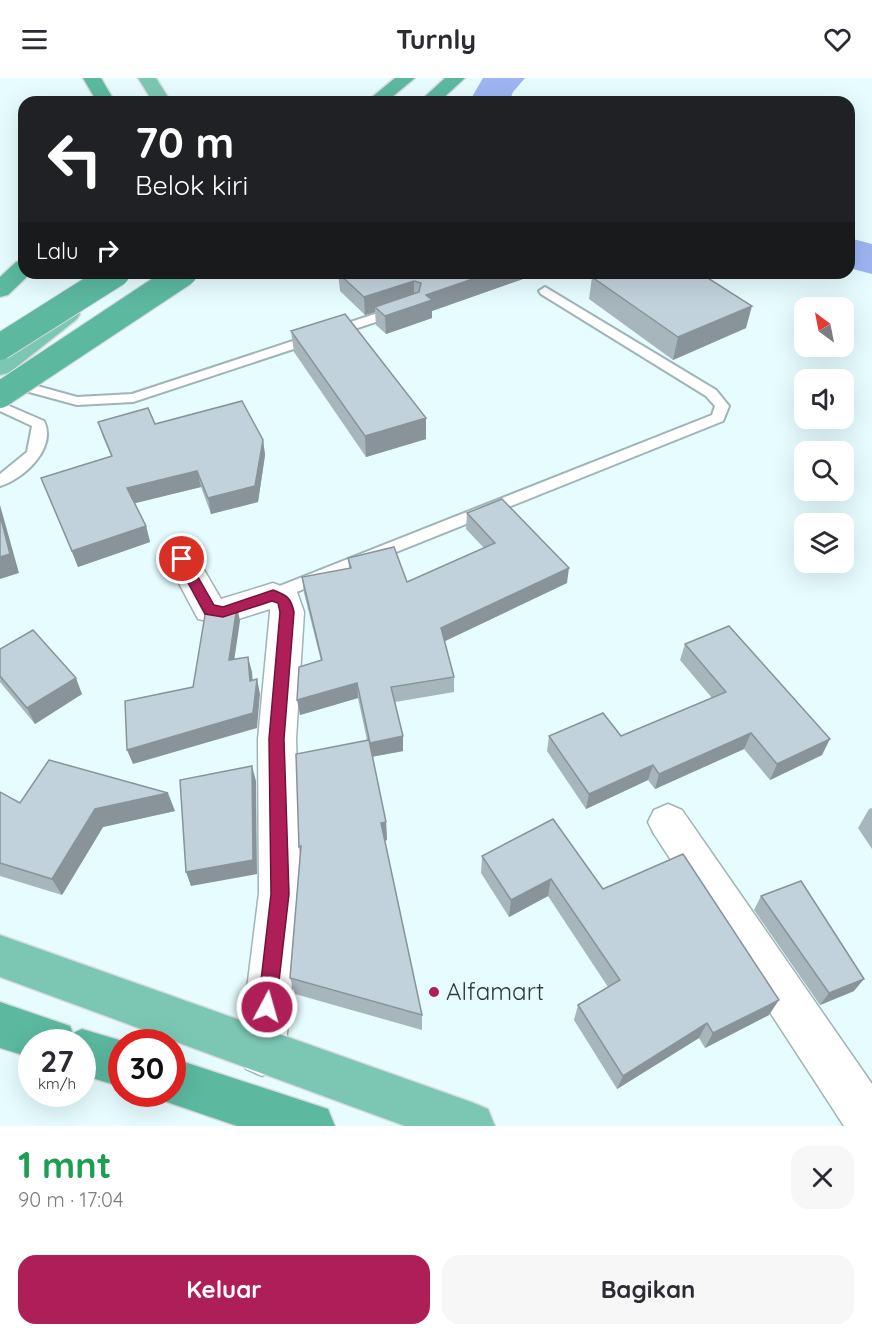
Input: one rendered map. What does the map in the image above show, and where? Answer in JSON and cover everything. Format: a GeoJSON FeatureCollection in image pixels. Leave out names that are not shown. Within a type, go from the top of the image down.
{"type":"FeatureCollection","features":[{"type":"Feature","properties":{"kind":"highway"},"geometry":{"type":"LineString","coordinates":[[92,78],[102,96]]}},
{"type":"Feature","properties":{"kind":"highway"},"geometry":{"type":"LineString","coordinates":[[147,78],[158,96]]}},
{"type":"Feature","properties":{"kind":"highway"},"geometry":{"type":"LineString","coordinates":[[383,96],[406,78]]}},
{"type":"Feature","properties":{"kind":"highway"},"geometry":{"type":"LineString","coordinates":[[435,96],[456,78]]}},
{"type":"Feature","properties":{"kind":"highway"},"geometry":{"type":"LineString","coordinates":[[0,290],[18,273]]}},
{"type":"Feature","properties":{"kind":"highway"},"geometry":{"type":"LineString","coordinates":[[0,367],[75,309],[101,279]]}},
{"type":"Feature","properties":{"kind":"highway"},"geometry":{"type":"LineString","coordinates":[[0,347],[108,279]]}},
{"type":"Feature","properties":{"kind":"highway"},"geometry":{"type":"LineString","coordinates":[[0,395],[175,279]]}},
{"type":"Feature","properties":{"kind":"highway"},"geometry":{"type":"LineString","coordinates":[[0,956],[262,1053],[471,1126]]}},
{"type":"Feature","properties":{"kind":"highway"},"geometry":{"type":"LineString","coordinates":[[0,1025],[18,1031]]}},
{"type":"Feature","properties":{"kind":"highway"},"geometry":{"type":"LineString","coordinates":[[186,1086],[311,1126]]}},
{"type":"Feature","properties":{"kind":"street"},"geometry":{"type":"LineString","coordinates":[[182,559],[210,610],[223,612],[273,595],[285,601],[287,612],[277,739],[280,894],[262,1053]]}},
{"type":"Feature","properties":{"kind":"street"},"geometry":{"type":"LineString","coordinates":[[668,822],[872,1126]]}},
{"type":"Feature","properties":{"kind":"lane"},"geometry":{"type":"LineString","coordinates":[[273,595],[718,418],[722,406],[711,393],[545,291]]}},
{"type":"Feature","properties":{"kind":"lane"},"geometry":{"type":"LineString","coordinates":[[0,380],[77,401],[133,398],[405,308]]}},
{"type":"Feature","properties":{"kind":"lane"},"geometry":{"type":"LineString","coordinates":[[0,406],[39,424],[39,442],[33,458],[0,481]]}},
{"type":"Feature","properties":{"kind":"building"},"geometry":{"type":"Polygon","coordinates":[[[344,279],[473,279],[426,295],[432,300],[385,316],[375,307],[419,292],[421,283],[414,281],[364,297],[344,279]]]}},
{"type":"Feature","properties":{"kind":"building"},"geometry":{"type":"Polygon","coordinates":[[[595,279],[709,279],[752,306],[678,337],[595,279]]]}},
{"type":"Feature","properties":{"kind":"building"},"geometry":{"type":"Polygon","coordinates":[[[345,314],[426,418],[365,436],[291,331],[345,314]]]}},
{"type":"Feature","properties":{"kind":"building"},"geometry":{"type":"Polygon","coordinates":[[[242,401],[263,440],[255,486],[208,498],[197,471],[127,488],[146,526],[72,551],[41,478],[112,456],[98,422],[148,408],[155,424],[242,401]]]}},
{"type":"Feature","properties":{"kind":"building"},"geometry":{"type":"Polygon","coordinates":[[[502,499],[569,568],[441,628],[454,677],[391,687],[403,736],[370,743],[357,683],[297,700],[299,667],[322,660],[302,577],[351,568],[348,558],[394,547],[407,582],[495,543],[467,513],[502,499]]]}},
{"type":"Feature","properties":{"kind":"building"},"geometry":{"type":"Polygon","coordinates":[[[0,515],[10,554],[0,557],[0,515]]]}},
{"type":"Feature","properties":{"kind":"building"},"geometry":{"type":"Polygon","coordinates":[[[237,606],[229,660],[248,657],[250,681],[257,679],[253,713],[127,750],[125,701],[193,687],[206,609],[220,611],[237,606]]]}},
{"type":"Feature","properties":{"kind":"building"},"geometry":{"type":"Polygon","coordinates":[[[729,626],[830,739],[777,764],[751,733],[659,774],[653,765],[589,794],[549,736],[603,713],[621,736],[726,692],[685,644],[729,626]]]}},
{"type":"Feature","properties":{"kind":"building"},"geometry":{"type":"Polygon","coordinates":[[[33,630],[76,678],[27,708],[0,676],[0,649],[33,630]]]}},
{"type":"Feature","properties":{"kind":"building"},"geometry":{"type":"Polygon","coordinates":[[[369,740],[386,822],[381,823],[422,1015],[290,978],[301,846],[299,847],[296,754],[369,740]]]}},
{"type":"Feature","properties":{"kind":"building"},"geometry":{"type":"Polygon","coordinates":[[[49,760],[168,793],[95,809],[52,879],[0,863],[0,792],[20,803],[49,760]]]}},
{"type":"Feature","properties":{"kind":"building"},"geometry":{"type":"Polygon","coordinates":[[[252,766],[253,860],[186,872],[180,780],[252,766]]]}},
{"type":"Feature","properties":{"kind":"building"},"geometry":{"type":"Polygon","coordinates":[[[553,819],[603,889],[683,854],[779,1000],[713,1033],[707,1023],[623,1076],[578,1005],[620,980],[551,879],[511,900],[482,856],[553,819]]]}},
{"type":"Feature","properties":{"kind":"building"},"geometry":{"type":"Polygon","coordinates":[[[801,881],[864,979],[829,993],[761,896],[801,881]]]}},
{"type":"Feature","properties":{"kind":"waterway"},"geometry":{"type":"LineString","coordinates":[[492,96],[496,87],[506,78]]}},
{"type":"Feature","properties":{"kind":"waterway"},"geometry":{"type":"LineString","coordinates":[[855,255],[872,259]]}},
{"type":"Feature","properties":{"kind":"place","name":"Alfamart"},"geometry":{"type":"Point","coordinates":[434,992]}},
{"type":"Feature","properties":{"kind":"route"},"geometry":{"type":"LineString","coordinates":[[182,559],[210,610],[223,612],[273,595],[285,601],[287,612],[277,739],[280,894],[267,1007]]}}]}
